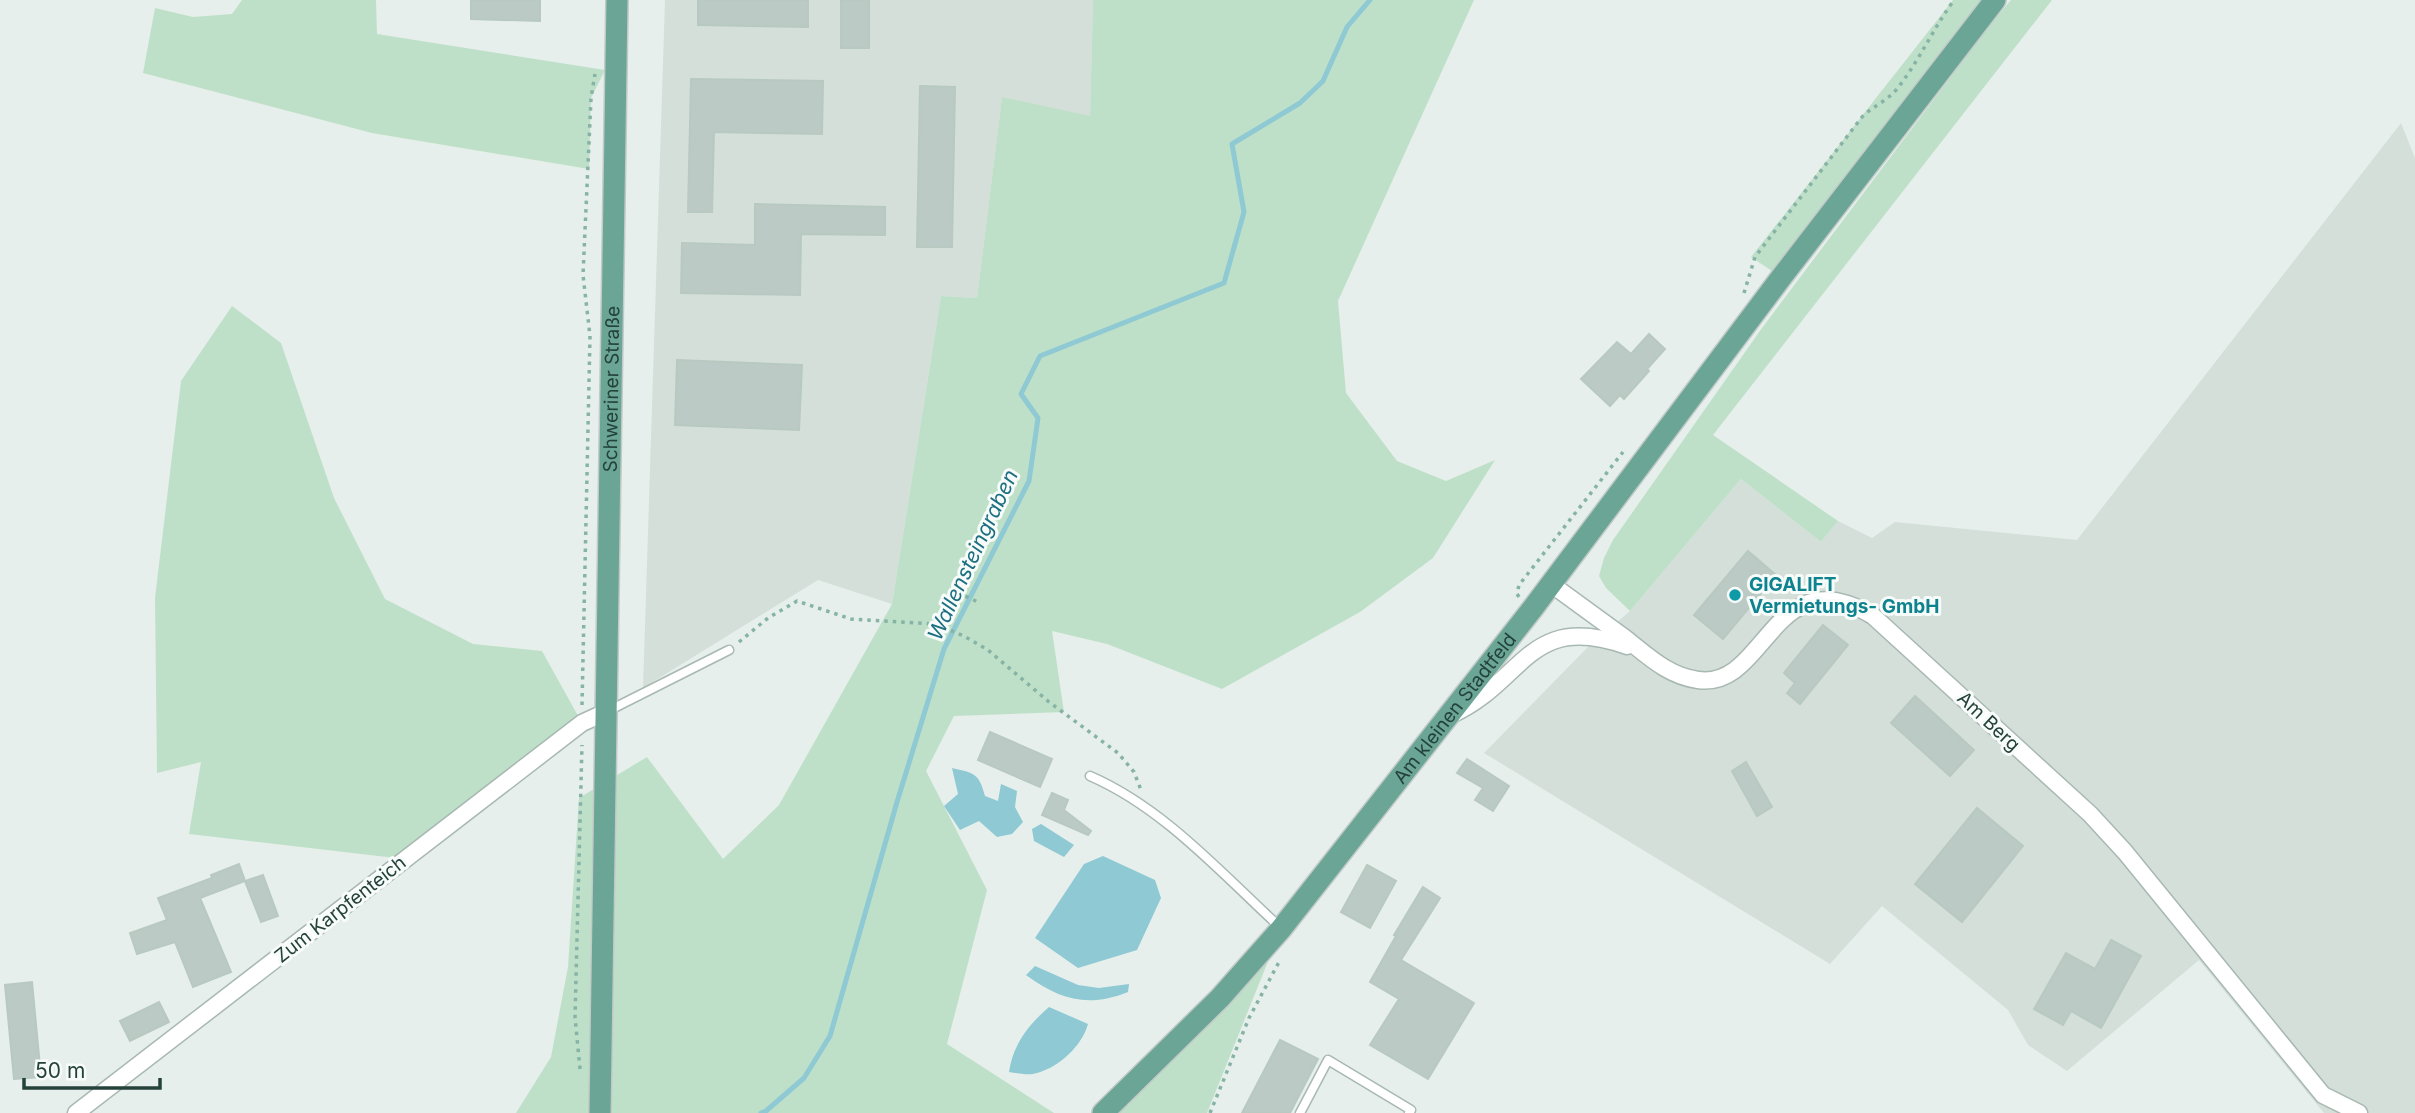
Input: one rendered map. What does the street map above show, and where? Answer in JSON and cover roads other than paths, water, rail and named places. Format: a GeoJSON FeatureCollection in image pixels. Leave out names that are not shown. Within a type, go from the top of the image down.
{"type":"FeatureCollection","features":[{"type":"Feature","properties":{"kind":"main road","name":"Schweriner Straße"},"geometry":{"type":"LineString","coordinates":[[600,1113],[617,0]]}},
{"type":"Feature","properties":{"kind":"main road","name":"Am kleinen Stadtfeld"},"geometry":{"type":"LineString","coordinates":[[1103,1113],[1220,998],[1281,929],[1552,584],[1780,279],[1995,0]]}},
{"type":"Feature","properties":{"kind":"street","name":"Am Berg"},"geometry":{"type":"LineString","coordinates":[[1552,584],[1678,676],[1701,681],[1714,680],[1737,669],[1779,622],[1806,603],[1840,600],[1873,616],[2090,814],[2149,880],[2323,1095],[2359,1113]]}},
{"type":"Feature","properties":{"kind":"street"},"geometry":{"type":"LineString","coordinates":[[1451,715],[1487,694],[1525,657],[1560,637],[1597,637],[1640,650]]}},
{"type":"Feature","properties":{"kind":"street","name":"Zum Karpfenteich"},"geometry":{"type":"LineString","coordinates":[[76,1113],[582,723],[608,711]]}},
{"type":"Feature","properties":{"kind":"lane"},"geometry":{"type":"LineString","coordinates":[[608,711],[729,650]]}},
{"type":"Feature","properties":{"kind":"lane"},"geometry":{"type":"LineString","coordinates":[[1090,776],[1109,784],[1145,807],[1189,843],[1281,929]]}},
{"type":"Feature","properties":{"kind":"lane"},"geometry":{"type":"LineString","coordinates":[[1300,1113],[1328,1059],[1411,1110],[1409,1113]]}},
{"type":"Feature","properties":{"kind":"water"},"geometry":{"type":"Polygon","coordinates":[[[952,768],[974,775],[978,778],[985,796],[998,801],[1001,784],[1017,791],[1015,807],[1023,822],[1012,834],[997,837],[979,821],[960,830],[944,806],[958,794],[952,768]]]}},
{"type":"Feature","properties":{"kind":"water"},"geometry":{"type":"Polygon","coordinates":[[[1041,824],[1074,845],[1064,857],[1034,841],[1032,829],[1041,824]]]}},
{"type":"Feature","properties":{"kind":"water"},"geometry":{"type":"Polygon","coordinates":[[[1103,856],[1155,880],[1161,898],[1137,950],[1078,968],[1035,938],[1084,864],[1103,856]]]}},
{"type":"Feature","properties":{"kind":"water"},"geometry":{"type":"Polygon","coordinates":[[[1035,966],[1078,985],[1099,988],[1129,984],[1128,992],[1100,1000],[1063,996],[1026,975],[1035,966]]]}},
{"type":"Feature","properties":{"kind":"water"},"geometry":{"type":"Polygon","coordinates":[[[1049,1007],[1088,1024],[1081,1040],[1061,1061],[1045,1070],[1030,1074],[1009,1072],[1014,1053],[1023,1036],[1049,1007]]]}},
{"type":"Feature","properties":{"kind":"waterway","name":"Wallensteingraben"},"geometry":{"type":"LineString","coordinates":[[761,1113],[804,1078],[830,1036],[944,649],[1029,481],[1038,418],[1021,394],[1040,356],[1224,283],[1244,212],[1232,144],[1300,103],[1323,81],[1347,27],[1370,0]]}},
{"type":"Feature","properties":{"kind":"place","name":"GIGALIFT Vermietungs- GmbH"},"geometry":{"type":"Point","coordinates":[1735,595]}}]}
